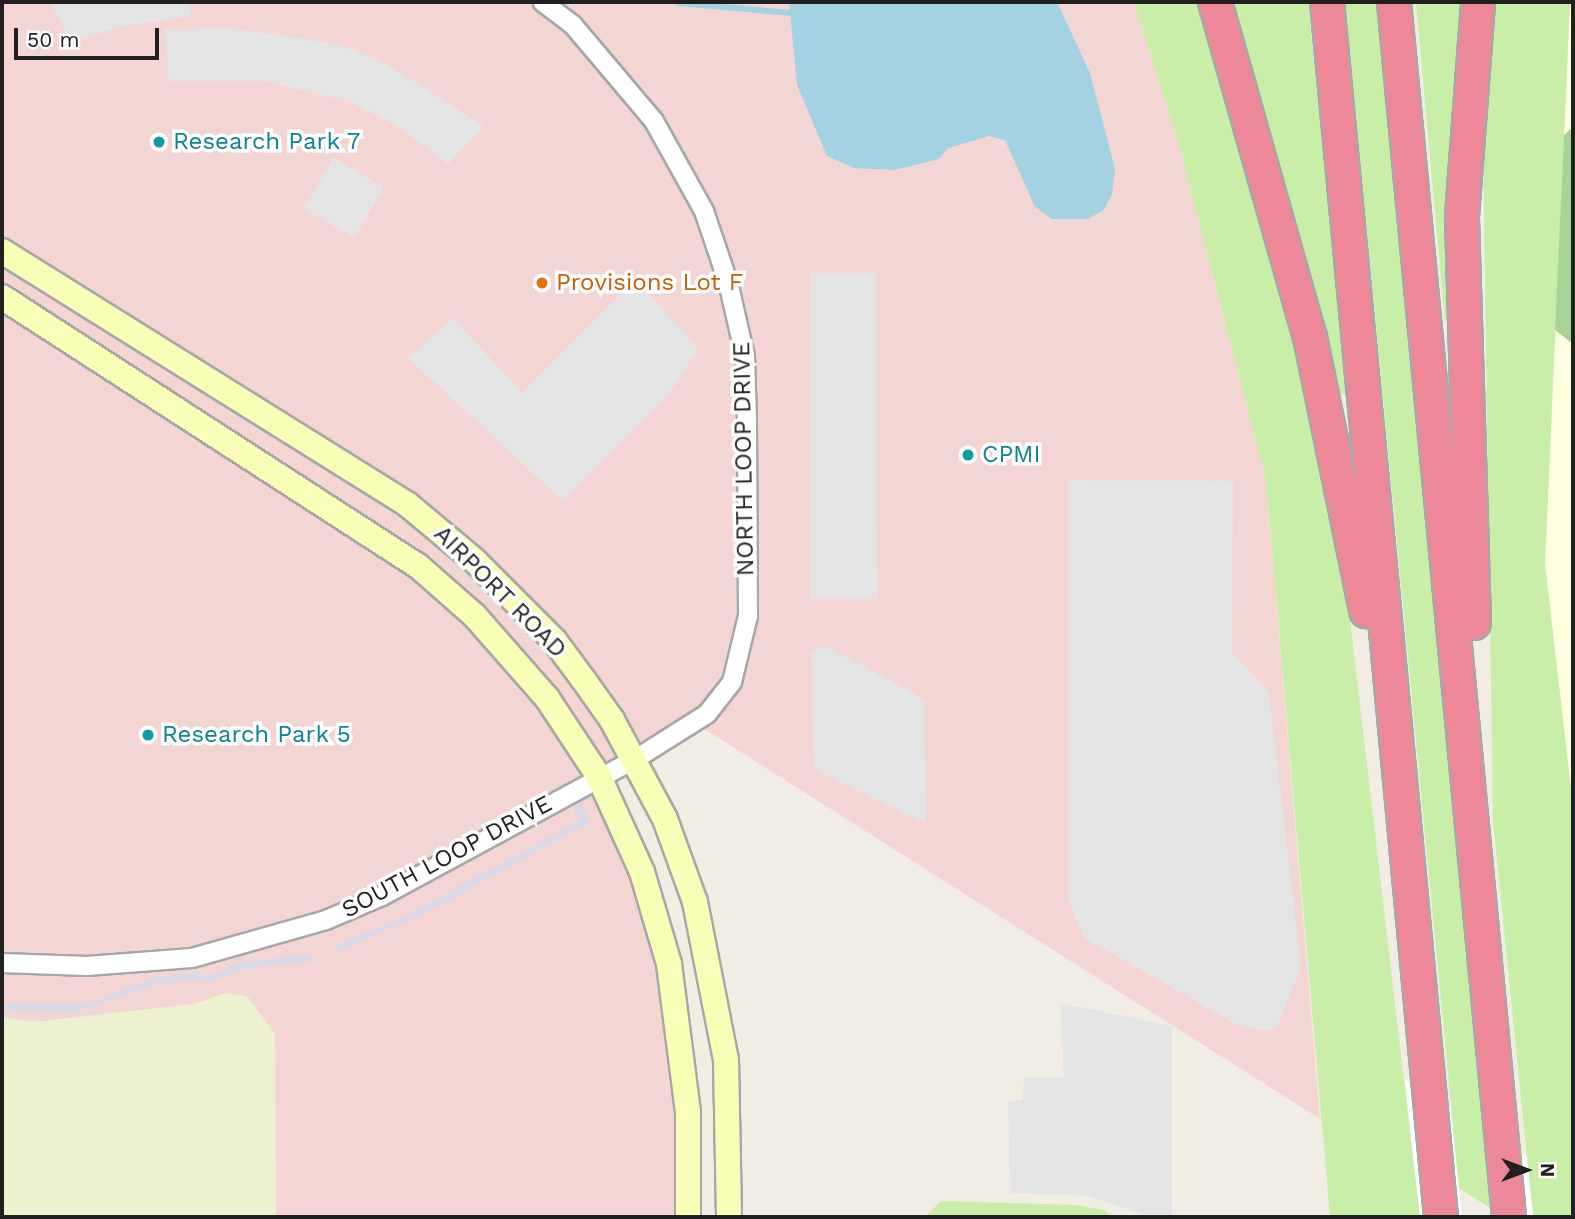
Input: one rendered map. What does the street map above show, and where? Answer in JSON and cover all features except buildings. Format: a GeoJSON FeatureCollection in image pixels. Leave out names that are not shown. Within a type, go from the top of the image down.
{"type":"FeatureCollection","features":[{"type":"Feature","properties":{"kind":"highway"},"geometry":{"type":"LineString","coordinates":[[1215,2],[1310,337],[1369,625],[1404,852]]}},
{"type":"Feature","properties":{"kind":"highway"},"geometry":{"type":"LineString","coordinates":[[1327,2],[1404,852],[1441,1217]]}},
{"type":"Feature","properties":{"kind":"highway"},"geometry":{"type":"LineString","coordinates":[[1394,2],[1509,1217]]}},
{"type":"Feature","properties":{"kind":"highway"},"geometry":{"type":"LineString","coordinates":[[1465,742],[1477,659],[1470,561],[1462,216],[1478,2]]}},
{"type":"Feature","properties":{"kind":"main road","name":"AIRPORT ROAD"},"geometry":{"type":"LineString","coordinates":[[2,251],[415,511],[474,560],[554,640],[611,720],[634,760],[665,819],[695,902],[709,956],[726,1060],[729,1217]]}},
{"type":"Feature","properties":{"kind":"main road","name":"AIRPORT ROAD"},"geometry":{"type":"LineString","coordinates":[[2,297],[417,565],[514,657],[599,778],[642,872],[669,964],[688,1112],[688,1217]]}},
{"type":"Feature","properties":{"kind":"street","name":"NORTH LOOP DRIVE"},"geometry":{"type":"LineString","coordinates":[[543,2],[573,25],[622,78],[682,166],[704,211],[728,282],[745,356],[748,616],[739,664],[707,714],[634,760],[599,778]]}},
{"type":"Feature","properties":{"kind":"street","name":"SOUTH LOOP DRIVE"},"geometry":{"type":"LineString","coordinates":[[2,963],[87,966],[192,958],[326,920],[382,895],[599,778]]}},
{"type":"Feature","properties":{"kind":"shaded area"},"geometry":{"type":"Polygon","coordinates":[[[2,2],[1134,2],[1178,141],[1266,480],[1320,1119],[695,723],[599,781],[669,964],[685,1217],[2,1217],[2,2]]]}},
{"type":"Feature","properties":{"kind":"shaded area"},"geometry":{"type":"Polygon","coordinates":[[[50,2],[189,2],[192,16],[117,27],[72,43],[50,2]]]}},
{"type":"Feature","properties":{"kind":"shaded area"},"geometry":{"type":"Polygon","coordinates":[[[1570,2],[1573,2],[1573,806],[1545,564],[1570,2]]]}},
{"type":"Feature","properties":{"kind":"shaded area"},"geometry":{"type":"Polygon","coordinates":[[[229,28],[342,45],[388,65],[483,126],[448,164],[398,126],[348,101],[266,81],[169,81],[165,29],[229,28]]]}},
{"type":"Feature","properties":{"kind":"shaded area"},"geometry":{"type":"Polygon","coordinates":[[[333,158],[384,187],[355,238],[304,209],[333,158]]]}},
{"type":"Feature","properties":{"kind":"shaded area"},"geometry":{"type":"Polygon","coordinates":[[[810,273],[876,273],[877,599],[810,599],[810,273]]]}},
{"type":"Feature","properties":{"kind":"shaded area"},"geometry":{"type":"Polygon","coordinates":[[[635,280],[698,348],[667,397],[563,501],[408,358],[453,318],[522,393],[635,280]]]}},
{"type":"Feature","properties":{"kind":"shaded area"},"geometry":{"type":"Polygon","coordinates":[[[1068,480],[1233,481],[1232,653],[1269,692],[1301,968],[1275,1031],[1241,1027],[1083,937],[1068,897],[1068,480]]]}},
{"type":"Feature","properties":{"kind":"shaded area"},"geometry":{"type":"Polygon","coordinates":[[[828,647],[924,699],[926,824],[814,769],[811,651],[828,647]]]}},
{"type":"Feature","properties":{"kind":"shaded area"},"geometry":{"type":"Polygon","coordinates":[[[582,803],[590,822],[436,908],[337,953],[337,944],[395,921],[580,820],[572,805],[582,803]]]}},
{"type":"Feature","properties":{"kind":"shaded area"},"geometry":{"type":"Polygon","coordinates":[[[310,954],[315,961],[243,969],[207,983],[193,980],[153,985],[78,1012],[2,1010],[2,1003],[89,1003],[152,978],[194,972],[207,976],[241,962],[310,954]]]}},
{"type":"Feature","properties":{"kind":"shaded area"},"geometry":{"type":"Polygon","coordinates":[[[226,993],[247,996],[275,1034],[276,1217],[2,1217],[2,1017],[34,1022],[194,1004],[226,993]]]}},
{"type":"Feature","properties":{"kind":"shaded area"},"geometry":{"type":"Polygon","coordinates":[[[1060,1003],[1172,1026],[1172,1217],[1151,1217],[1089,1196],[1010,1193],[1008,1101],[1023,1100],[1024,1078],[1064,1077],[1060,1003]]]}},
{"type":"Feature","properties":{"kind":"green space"},"geometry":{"type":"Polygon","coordinates":[[[1134,2],[1199,2],[1288,297],[1347,594],[1420,1217],[1330,1217],[1266,480],[1178,141],[1134,2]]]}},
{"type":"Feature","properties":{"kind":"green space"},"geometry":{"type":"Polygon","coordinates":[[[1231,2],[1308,2],[1347,393],[1341,395],[1312,276],[1231,2]]]}},
{"type":"Feature","properties":{"kind":"green space"},"geometry":{"type":"Polygon","coordinates":[[[1345,2],[1378,2],[1491,1209],[1459,1188],[1345,2]]]}},
{"type":"Feature","properties":{"kind":"green space"},"geometry":{"type":"Polygon","coordinates":[[[1416,2],[1471,2],[1457,318],[1445,322],[1416,2]]]}},
{"type":"Feature","properties":{"kind":"green space"},"geometry":{"type":"Polygon","coordinates":[[[1496,2],[1570,2],[1545,564],[1573,806],[1573,1217],[1533,1217],[1493,820],[1483,147],[1496,2]]]}},
{"type":"Feature","properties":{"kind":"green space"},"geometry":{"type":"Polygon","coordinates":[[[1573,127],[1573,344],[1555,330],[1564,135],[1573,127]]]}},
{"type":"Feature","properties":{"kind":"green space"},"geometry":{"type":"Polygon","coordinates":[[[941,1201],[1075,1205],[1105,1210],[1111,1217],[925,1217],[941,1201]]]}},
{"type":"Feature","properties":{"kind":"water"},"geometry":{"type":"Polygon","coordinates":[[[789,2],[1057,2],[1090,73],[1115,169],[1112,195],[1103,211],[1087,219],[1052,219],[1035,207],[1005,140],[989,136],[948,148],[939,159],[894,170],[854,168],[827,156],[797,85],[789,2]]]}},
{"type":"Feature","properties":{"kind":"pier"},"geometry":{"type":"Polygon","coordinates":[[[1405,1080],[1450,1108],[1462,1217],[1420,1217],[1405,1080]]]}},
{"type":"Feature","properties":{"kind":"pier"},"geometry":{"type":"Polygon","coordinates":[[[1483,1127],[1527,1157],[1533,1217],[1492,1217],[1483,1127]]]}},
{"type":"Feature","properties":{"kind":"waterway"},"geometry":{"type":"LineString","coordinates":[[679,3],[790,13]]}},
{"type":"Feature","properties":{"kind":"place","name":"Research Park 7"},"geometry":{"type":"Point","coordinates":[159,142]}},
{"type":"Feature","properties":{"kind":"place","name":"Provisions Lot F"},"geometry":{"type":"Point","coordinates":[542,283]}},
{"type":"Feature","properties":{"kind":"place","name":"CPMI"},"geometry":{"type":"Point","coordinates":[968,455]}},
{"type":"Feature","properties":{"kind":"place","name":"Research Park 5"},"geometry":{"type":"Point","coordinates":[148,735]}}]}
